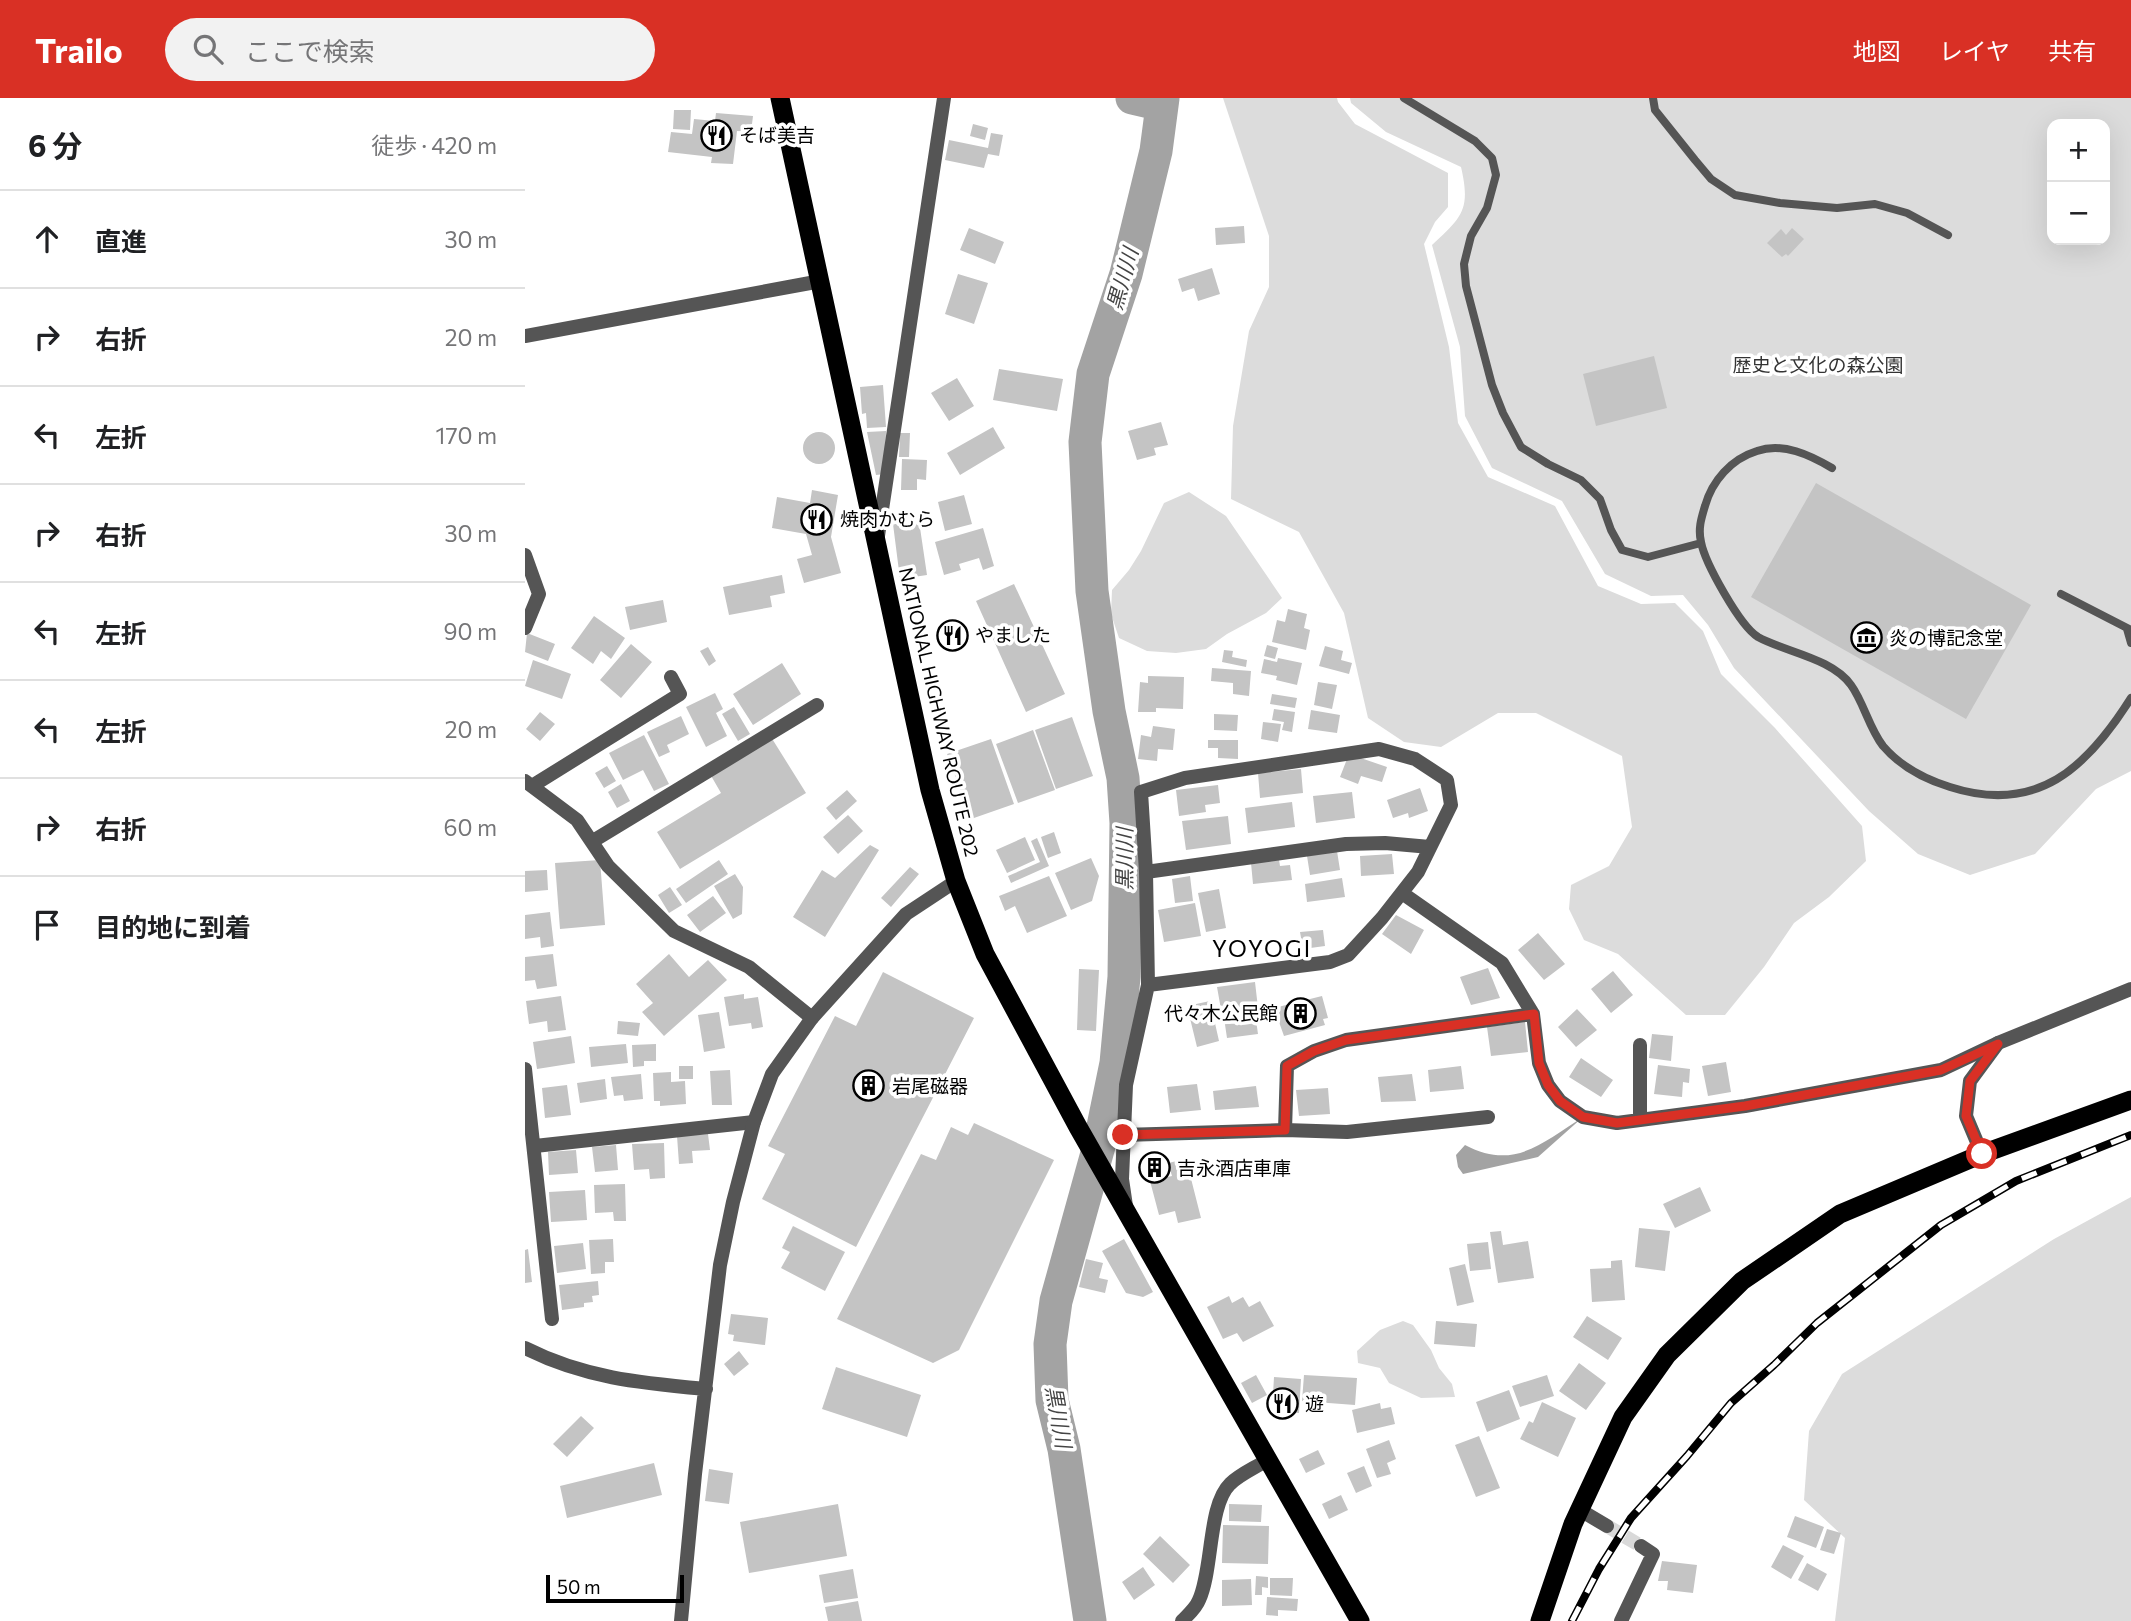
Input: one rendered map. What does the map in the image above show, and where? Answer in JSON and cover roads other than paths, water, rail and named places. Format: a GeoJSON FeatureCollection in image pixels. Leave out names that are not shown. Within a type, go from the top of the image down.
{"type":"FeatureCollection","features":[{"type":"Feature","properties":{"kind":"highway","name":"NATIONAL HIGHWAY ROUTE 202"},"geometry":{"type":"LineString","coordinates":[[780,98],[930,790],[956,881],[985,954],[1078,1127],[1360,1621]]}},
{"type":"Feature","properties":{"kind":"highway"},"geometry":{"type":"LineString","coordinates":[[1540,1621],[1580,1510],[1623,1417],[1667,1355],[1742,1281],[1840,1214],[1982,1154],[2131,1100]]}},
{"type":"Feature","properties":{"kind":"street"},"geometry":{"type":"LineString","coordinates":[[877,543],[944,100]]}},
{"type":"Feature","properties":{"kind":"street"},"geometry":{"type":"LineString","coordinates":[[525,336],[821,281]]}},
{"type":"Feature","properties":{"kind":"street"},"geometry":{"type":"LineString","coordinates":[[525,555],[539,594],[525,628]]}},
{"type":"Feature","properties":{"kind":"street"},"geometry":{"type":"LineString","coordinates":[[671,677],[680,694],[528,783],[577,820],[608,866],[674,931],[749,967],[813,1018]]}},
{"type":"Feature","properties":{"kind":"street"},"geometry":{"type":"LineString","coordinates":[[593,841],[817,705]]}},
{"type":"Feature","properties":{"kind":"street"},"geometry":{"type":"LineString","coordinates":[[1127,1211],[1122,1179],[1126,1085],[1148,985],[1141,792],[1185,778],[1379,749],[1415,759],[1447,779],[1451,805],[1418,872],[1348,955],[1331,962],[1148,985]]}},
{"type":"Feature","properties":{"kind":"street"},"geometry":{"type":"LineString","coordinates":[[1146,872],[1346,844],[1385,843],[1430,848]]}},
{"type":"Feature","properties":{"kind":"street"},"geometry":{"type":"LineString","coordinates":[[681,1621],[720,1265],[754,1122],[772,1074],[813,1018],[905,914],[956,881]]}},
{"type":"Feature","properties":{"kind":"street"},"geometry":{"type":"LineString","coordinates":[[1402,893],[1502,963],[1534,1014],[1539,1063],[1548,1085],[1560,1101],[1583,1117],[1617,1123],[1745,1106],[1941,1070],[2131,989]]}},
{"type":"Feature","properties":{"kind":"street"},"geometry":{"type":"LineString","coordinates":[[1285,1130],[1287,1066],[1314,1051],[1346,1040],[1534,1014]]}},
{"type":"Feature","properties":{"kind":"street"},"geometry":{"type":"LineString","coordinates":[[1982,1154],[1966,1116],[1970,1081],[1998,1044]]}},
{"type":"Feature","properties":{"kind":"street"},"geometry":{"type":"LineString","coordinates":[[1640,1045],[1640,1120]]}},
{"type":"Feature","properties":{"kind":"street"},"geometry":{"type":"LineString","coordinates":[[525,1069],[552,1319]]}},
{"type":"Feature","properties":{"kind":"street"},"geometry":{"type":"LineString","coordinates":[[1123,1135],[1285,1130],[1347,1132],[1487,1117]]}},
{"type":"Feature","properties":{"kind":"street"},"geometry":{"type":"LineString","coordinates":[[535,1146],[754,1122]]}},
{"type":"Feature","properties":{"kind":"street"},"geometry":{"type":"LineString","coordinates":[[525,1348],[572,1368],[626,1381],[706,1389]]}},
{"type":"Feature","properties":{"kind":"street"},"geometry":{"type":"LineString","coordinates":[[1182,1621],[1199,1601],[1223,1494],[1230,1484],[1267,1460]]}},
{"type":"Feature","properties":{"kind":"street"},"geometry":{"type":"LineString","coordinates":[[1580,1510],[1607,1526]]}},
{"type":"Feature","properties":{"kind":"street"},"geometry":{"type":"LineString","coordinates":[[1621,1621],[1653,1554],[1641,1546]]}},
{"type":"Feature","properties":{"kind":"lane"},"geometry":{"type":"LineString","coordinates":[[1404,98],[1475,141],[1492,158],[1496,175],[1487,208],[1471,236],[1464,264],[1469,298],[1492,385],[1503,414],[1521,447],[1581,480],[1600,499],[1611,530],[1622,550],[1648,557],[1701,543]]}},
{"type":"Feature","properties":{"kind":"lane"},"geometry":{"type":"LineString","coordinates":[[1653,98],[1655,110],[1711,179],[1735,195],[1780,203],[1837,208],[1875,204],[1907,213],[1948,235]]}},
{"type":"Feature","properties":{"kind":"lane"},"geometry":{"type":"LineString","coordinates":[[1832,468],[1799,451],[1758,450],[1739,460],[1718,476],[1707,497],[1699,527],[1701,543],[1711,570],[1730,602],[1755,635],[1820,660],[1850,683],[1882,744],[1902,765],[1929,780],[1971,794],[2005,795],[2042,788],[2077,765],[2116,721],[2131,698]]}},
{"type":"Feature","properties":{"kind":"lane"},"geometry":{"type":"LineString","coordinates":[[2061,594],[2129,630],[2131,643]]}},
{"type":"Feature","properties":{"kind":"waterway"},"geometry":{"type":"LineString","coordinates":[[1132,98],[1162,105]]}},
{"type":"Feature","properties":{"kind":"waterway","name":"黒川川"},"geometry":{"type":"LineString","coordinates":[[1090,1621],[1064,1449],[1052,1400],[1050,1344],[1056,1301],[1099,1146],[1116,1063],[1124,977],[1126,823],[1123,778],[1109,711],[1092,591],[1085,442],[1093,374],[1126,274],[1156,151],[1163,98]]}},
{"type":"Feature","properties":{"kind":"tunnel"},"geometry":{"type":"LineString","coordinates":[[1607,1526],[1641,1546]]}},
{"type":"Feature","properties":{"kind":"railway"},"geometry":{"type":"LineString","coordinates":[[1572,1621],[1599,1569],[1631,1518],[1731,1403],[1817,1323],[1941,1225],[2016,1181],[2131,1135]]}},
{"type":"Feature","properties":{"kind":"place","name":"そば美吉"},"geometry":{"type":"Point","coordinates":[716,135]}},
{"type":"Feature","properties":{"kind":"place","name":"焼肉かむら"},"geometry":{"type":"Point","coordinates":[817,519]}},
{"type":"Feature","properties":{"kind":"place","name":"やました"},"geometry":{"type":"Point","coordinates":[952,635]}},
{"type":"Feature","properties":{"kind":"place","name":"炎の博記念堂"},"geometry":{"type":"Point","coordinates":[1866,638]}},
{"type":"Feature","properties":{"kind":"place","name":"代々木公民館"},"geometry":{"type":"Point","coordinates":[1301,1013]}},
{"type":"Feature","properties":{"kind":"place","name":"岩尾磁器"},"geometry":{"type":"Point","coordinates":[869,1086]}},
{"type":"Feature","properties":{"kind":"place","name":"吉永酒店車庫"},"geometry":{"type":"Point","coordinates":[1154,1168]}},
{"type":"Feature","properties":{"kind":"place","name":"遊"},"geometry":{"type":"Point","coordinates":[1282,1404]}},
{"type":"Feature","properties":{"kind":"district","name":"YOYOGI"},"geometry":{"type":"Point","coordinates":[1262,949]}},
{"type":"Feature","properties":{"kind":"park label","name":"歴史と文化の森公園"},"geometry":{"type":"Point","coordinates":[1818,365]}}]}
